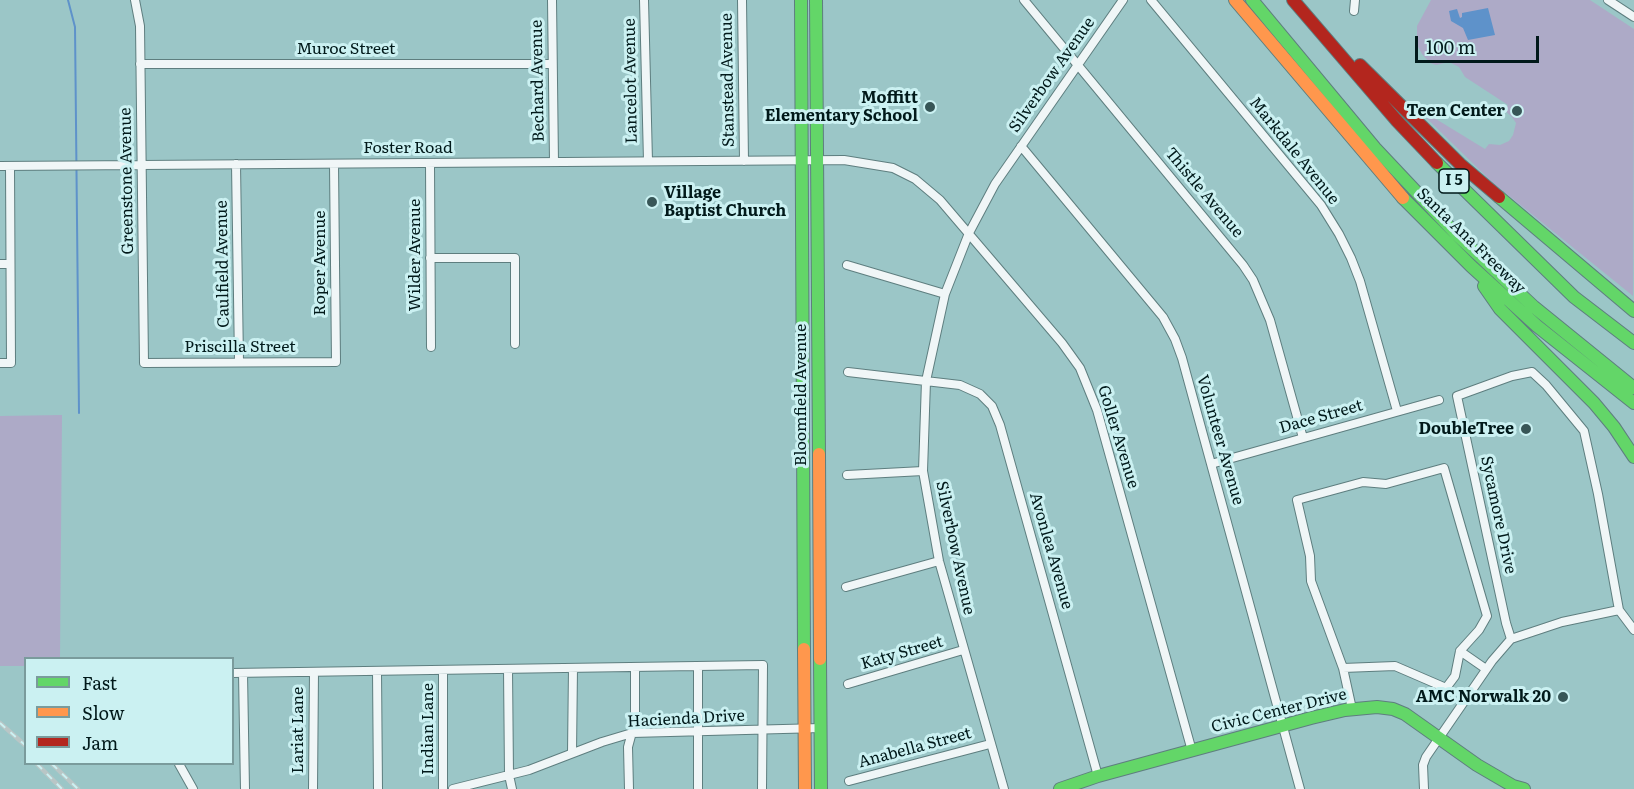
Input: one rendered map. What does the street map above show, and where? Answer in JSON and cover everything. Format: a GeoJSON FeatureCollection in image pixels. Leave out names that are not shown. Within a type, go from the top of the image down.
{"type":"FeatureCollection","features":[{"type":"Feature","properties":{"kind":"main road","name":"Bloomfield Avenue"},"geometry":{"type":"LineString","coordinates":[[801,0],[805,789]]}},
{"type":"Feature","properties":{"kind":"main road","name":"Bloomfield Avenue"},"geometry":{"type":"LineString","coordinates":[[816,0],[821,789]]}},
{"type":"Feature","properties":{"kind":"main road","name":"Santa Ana Freeway"},"geometry":{"type":"LineString","coordinates":[[1235,0],[1396,191],[1471,266],[1537,326],[1634,403]]}},
{"type":"Feature","properties":{"kind":"main road"},"geometry":{"type":"LineString","coordinates":[[1252,0],[1368,140],[1455,233],[1534,307],[1634,388]]}},
{"type":"Feature","properties":{"kind":"main road"},"geometry":{"type":"LineString","coordinates":[[1294,0],[1460,164],[1592,278],[1634,311]]}},
{"type":"Feature","properties":{"kind":"main road","name":"Santa Ana Freeway"},"geometry":{"type":"LineString","coordinates":[[1294,0],[1397,121],[1448,175],[1574,297],[1634,343]]}},
{"type":"Feature","properties":{"kind":"main road"},"geometry":{"type":"LineString","coordinates":[[802,65],[816,66]]}},
{"type":"Feature","properties":{"kind":"main road"},"geometry":{"type":"LineString","coordinates":[[803,256],[817,257]]}},
{"type":"Feature","properties":{"kind":"main road"},"geometry":{"type":"LineString","coordinates":[[1471,266],[1500,309],[1594,403],[1634,457]]}},
{"type":"Feature","properties":{"kind":"main road"},"geometry":{"type":"LineString","coordinates":[[804,369],[817,369]]}},
{"type":"Feature","properties":{"kind":"main road"},"geometry":{"type":"LineString","coordinates":[[803,654],[820,655]]}},
{"type":"Feature","properties":{"kind":"main road","name":"Civic Center Drive"},"geometry":{"type":"LineString","coordinates":[[1060,789],[1098,776],[1352,709],[1377,707],[1393,709],[1408,715],[1477,765],[1513,786],[1524,789]]}},
{"type":"Feature","properties":{"kind":"street","name":"Greenstone Avenue"},"geometry":{"type":"LineString","coordinates":[[135,0],[140,26],[141,64],[144,363]]}},
{"type":"Feature","properties":{"kind":"street","name":"Bechard Avenue"},"geometry":{"type":"LineString","coordinates":[[552,0],[554,162]]}},
{"type":"Feature","properties":{"kind":"street","name":"Lancelot Avenue"},"geometry":{"type":"LineString","coordinates":[[645,0],[648,161]]}},
{"type":"Feature","properties":{"kind":"street","name":"Stanstead Avenue"},"geometry":{"type":"LineString","coordinates":[[742,0],[744,161]]}},
{"type":"Feature","properties":{"kind":"street","name":"Thistle Avenue"},"geometry":{"type":"LineString","coordinates":[[1024,0],[1253,280],[1270,320],[1303,438]]}},
{"type":"Feature","properties":{"kind":"street","name":"Silverbow Avenue"},"geometry":{"type":"LineString","coordinates":[[1004,789],[939,561],[923,471],[926,381],[945,294],[969,233],[994,184],[1123,0]]}},
{"type":"Feature","properties":{"kind":"street","name":"Markdale Avenue"},"geometry":{"type":"LineString","coordinates":[[1151,0],[1321,206],[1339,234],[1360,281],[1397,411]]}},
{"type":"Feature","properties":{"kind":"street"},"geometry":{"type":"LineString","coordinates":[[1354,11],[1355,0]]}},
{"type":"Feature","properties":{"kind":"street"},"geometry":{"type":"LineString","coordinates":[[1608,0],[1634,17]]}},
{"type":"Feature","properties":{"kind":"street","name":"Muroc Street"},"geometry":{"type":"LineString","coordinates":[[141,64],[552,64]]}},
{"type":"Feature","properties":{"kind":"street","name":"Volunteer Avenue"},"geometry":{"type":"LineString","coordinates":[[1021,146],[1163,317],[1182,358],[1300,789]]}},
{"type":"Feature","properties":{"kind":"street","name":"Foster Road"},"geometry":{"type":"LineString","coordinates":[[0,166],[817,160]]}},
{"type":"Feature","properties":{"kind":"street","name":"Goller Avenue"},"geometry":{"type":"LineString","coordinates":[[817,160],[852,160],[892,168],[915,179],[940,200],[969,233],[1062,343],[1080,368],[1097,411],[1192,751]]}},
{"type":"Feature","properties":{"kind":"street","name":"Wilder Avenue"},"geometry":{"type":"LineString","coordinates":[[430,163],[431,347]]}},
{"type":"Feature","properties":{"kind":"street","name":"Roper Avenue"},"geometry":{"type":"LineString","coordinates":[[334,164],[336,362]]}},
{"type":"Feature","properties":{"kind":"street","name":"Caulfield Avenue"},"geometry":{"type":"LineString","coordinates":[[236,165],[239,362]]}},
{"type":"Feature","properties":{"kind":"street"},"geometry":{"type":"LineString","coordinates":[[0,363],[11,363],[10,166]]}},
{"type":"Feature","properties":{"kind":"street"},"geometry":{"type":"LineString","coordinates":[[430,258],[515,258],[515,344]]}},
{"type":"Feature","properties":{"kind":"street"},"geometry":{"type":"LineString","coordinates":[[0,264],[10,264]]}},
{"type":"Feature","properties":{"kind":"street"},"geometry":{"type":"LineString","coordinates":[[847,265],[945,294]]}},
{"type":"Feature","properties":{"kind":"street","name":"Priscilla Street"},"geometry":{"type":"LineString","coordinates":[[144,363],[336,362]]}},
{"type":"Feature","properties":{"kind":"street","name":"Avonlea Avenue"},"geometry":{"type":"LineString","coordinates":[[848,372],[960,385],[980,394],[992,406],[1000,425],[1098,776]]}},
{"type":"Feature","properties":{"kind":"street","name":"Sycamore Drive"},"geometry":{"type":"LineString","coordinates":[[1511,639],[1457,396],[1512,376],[1532,372],[1546,385],[1584,431],[1619,610]]}},
{"type":"Feature","properties":{"kind":"street","name":"Dace Street"},"geometry":{"type":"LineString","coordinates":[[1211,464],[1439,400]]}},
{"type":"Feature","properties":{"kind":"street"},"geometry":{"type":"LineString","coordinates":[[1342,668],[1395,666],[1446,688],[1455,676],[1460,651],[1479,630],[1487,616],[1444,468],[1386,484],[1363,482],[1297,500],[1310,556],[1311,581],[1342,668],[1352,709]]}},
{"type":"Feature","properties":{"kind":"street"},"geometry":{"type":"LineString","coordinates":[[847,475],[923,471]]}},
{"type":"Feature","properties":{"kind":"street"},"geometry":{"type":"LineString","coordinates":[[846,587],[939,561]]}},
{"type":"Feature","properties":{"kind":"street"},"geometry":{"type":"LineString","coordinates":[[1424,789],[1424,761],[1486,669],[1511,639],[1562,622],[1619,610],[1634,630]]}},
{"type":"Feature","properties":{"kind":"street","name":"Katy Street"},"geometry":{"type":"LineString","coordinates":[[848,684],[963,650]]}},
{"type":"Feature","properties":{"kind":"street"},"geometry":{"type":"LineString","coordinates":[[1460,651],[1486,669]]}},
{"type":"Feature","properties":{"kind":"street"},"geometry":{"type":"LineString","coordinates":[[234,673],[763,664],[762,789]]}},
{"type":"Feature","properties":{"kind":"street"},"geometry":{"type":"LineString","coordinates":[[698,666],[698,789]]}},
{"type":"Feature","properties":{"kind":"street"},"geometry":{"type":"LineString","coordinates":[[629,789],[628,747],[635,720],[635,667]]}},
{"type":"Feature","properties":{"kind":"street"},"geometry":{"type":"LineString","coordinates":[[572,753],[573,668]]}},
{"type":"Feature","properties":{"kind":"street"},"geometry":{"type":"LineString","coordinates":[[508,669],[509,774],[512,789]]}},
{"type":"Feature","properties":{"kind":"street","name":"Indian Lane"},"geometry":{"type":"LineString","coordinates":[[443,670],[443,789]]}},
{"type":"Feature","properties":{"kind":"street"},"geometry":{"type":"LineString","coordinates":[[377,671],[378,789]]}},
{"type":"Feature","properties":{"kind":"street","name":"Lariat Lane"},"geometry":{"type":"LineString","coordinates":[[313,789],[314,672]]}},
{"type":"Feature","properties":{"kind":"street"},"geometry":{"type":"LineString","coordinates":[[243,673],[245,789]]}},
{"type":"Feature","properties":{"kind":"street","name":"Hacienda Drive"},"geometry":{"type":"LineString","coordinates":[[453,789],[471,787],[529,770],[632,733],[821,728]]}},
{"type":"Feature","properties":{"kind":"street","name":"Anabella Street"},"geometry":{"type":"LineString","coordinates":[[849,781],[990,744]]}},
{"type":"Feature","properties":{"kind":"street"},"geometry":{"type":"LineString","coordinates":[[180,765],[193,789]]}},
{"type":"Feature","properties":{"kind":"shaded area"},"geometry":{"type":"Polygon","coordinates":[[[1431,0],[1590,0],[1634,29],[1633,296],[1492,182],[1413,105],[1485,149],[1489,144],[1500,145],[1509,141],[1516,123],[1504,110],[1508,105],[1465,77],[1459,67],[1449,62],[1436,65],[1430,63],[1422,54],[1417,45],[1417,26],[1431,0]]]}},
{"type":"Feature","properties":{"kind":"shaded area"},"geometry":{"type":"Polygon","coordinates":[[[62,415],[60,657],[24,657],[24,666],[0,666],[0,416],[62,415]]]}},
{"type":"Feature","properties":{"kind":"water"},"geometry":{"type":"Polygon","coordinates":[[[1488,8],[1495,35],[1468,40],[1463,28],[1451,21],[1449,11],[1457,9],[1460,18],[1462,13],[1488,8]]]}},
{"type":"Feature","properties":{"kind":"waterway"},"geometry":{"type":"LineString","coordinates":[[68,0],[75,27],[79,413]]}},
{"type":"Feature","properties":{"kind":"railway"},"geometry":{"type":"LineString","coordinates":[[0,723],[24,744]]}},
{"type":"Feature","properties":{"kind":"railway"},"geometry":{"type":"LineString","coordinates":[[38,765],[62,789]]}},
{"type":"Feature","properties":{"kind":"railway"},"geometry":{"type":"LineString","coordinates":[[53,765],[78,789]]}},
{"type":"Feature","properties":{"kind":"traffic: fast"},"geometry":{"type":"LineString","coordinates":[[801,0],[804,649]]}},
{"type":"Feature","properties":{"kind":"traffic: fast"},"geometry":{"type":"LineString","coordinates":[[816,0],[819,454]]}},
{"type":"Feature","properties":{"kind":"traffic: fast"},"geometry":{"type":"LineString","coordinates":[[1252,0],[1375,148],[1455,233],[1534,307],[1634,388]]}},
{"type":"Feature","properties":{"kind":"traffic: fast"},"geometry":{"type":"LineString","coordinates":[[1437,163],[1574,297],[1634,343]]}},
{"type":"Feature","properties":{"kind":"traffic: fast"},"geometry":{"type":"LineString","coordinates":[[1499,197],[1634,311]]}},
{"type":"Feature","properties":{"kind":"traffic: fast"},"geometry":{"type":"LineString","coordinates":[[1403,198],[1471,266],[1537,326],[1634,403]]}},
{"type":"Feature","properties":{"kind":"traffic: fast"},"geometry":{"type":"LineString","coordinates":[[1484,286],[1500,309],[1594,403],[1634,457]]}},
{"type":"Feature","properties":{"kind":"traffic: fast"},"geometry":{"type":"LineString","coordinates":[[820,659],[821,789]]}},
{"type":"Feature","properties":{"kind":"traffic: fast"},"geometry":{"type":"LineString","coordinates":[[1060,789],[1098,776],[1311,718],[1345,710],[1377,707],[1393,709],[1405,714],[1477,765],[1513,786],[1524,789]]}},
{"type":"Feature","properties":{"kind":"traffic: slow"},"geometry":{"type":"LineString","coordinates":[[1235,0],[1403,198]]}},
{"type":"Feature","properties":{"kind":"traffic: slow"},"geometry":{"type":"LineString","coordinates":[[819,454],[820,659]]}},
{"type":"Feature","properties":{"kind":"traffic: slow"},"geometry":{"type":"LineString","coordinates":[[804,649],[805,789]]}},
{"type":"Feature","properties":{"kind":"traffic: jam"},"geometry":{"type":"LineString","coordinates":[[1293,0],[1397,121],[1437,163]]}},
{"type":"Feature","properties":{"kind":"traffic: jam"},"geometry":{"type":"LineString","coordinates":[[1360,65],[1460,164],[1499,197]]}},
{"type":"Feature","properties":{"kind":"place","name":"Moffitt Elementary School"},"geometry":{"type":"Point","coordinates":[930,107]}},
{"type":"Feature","properties":{"kind":"place","name":"Teen Center"},"geometry":{"type":"Point","coordinates":[1517,111]}},
{"type":"Feature","properties":{"kind":"place","name":"Village Baptist Church"},"geometry":{"type":"Point","coordinates":[652,202]}},
{"type":"Feature","properties":{"kind":"place","name":"DoubleTree"},"geometry":{"type":"Point","coordinates":[1526,429]}},
{"type":"Feature","properties":{"kind":"place","name":"AMC Norwalk 20"},"geometry":{"type":"Point","coordinates":[1563,697]}}]}
